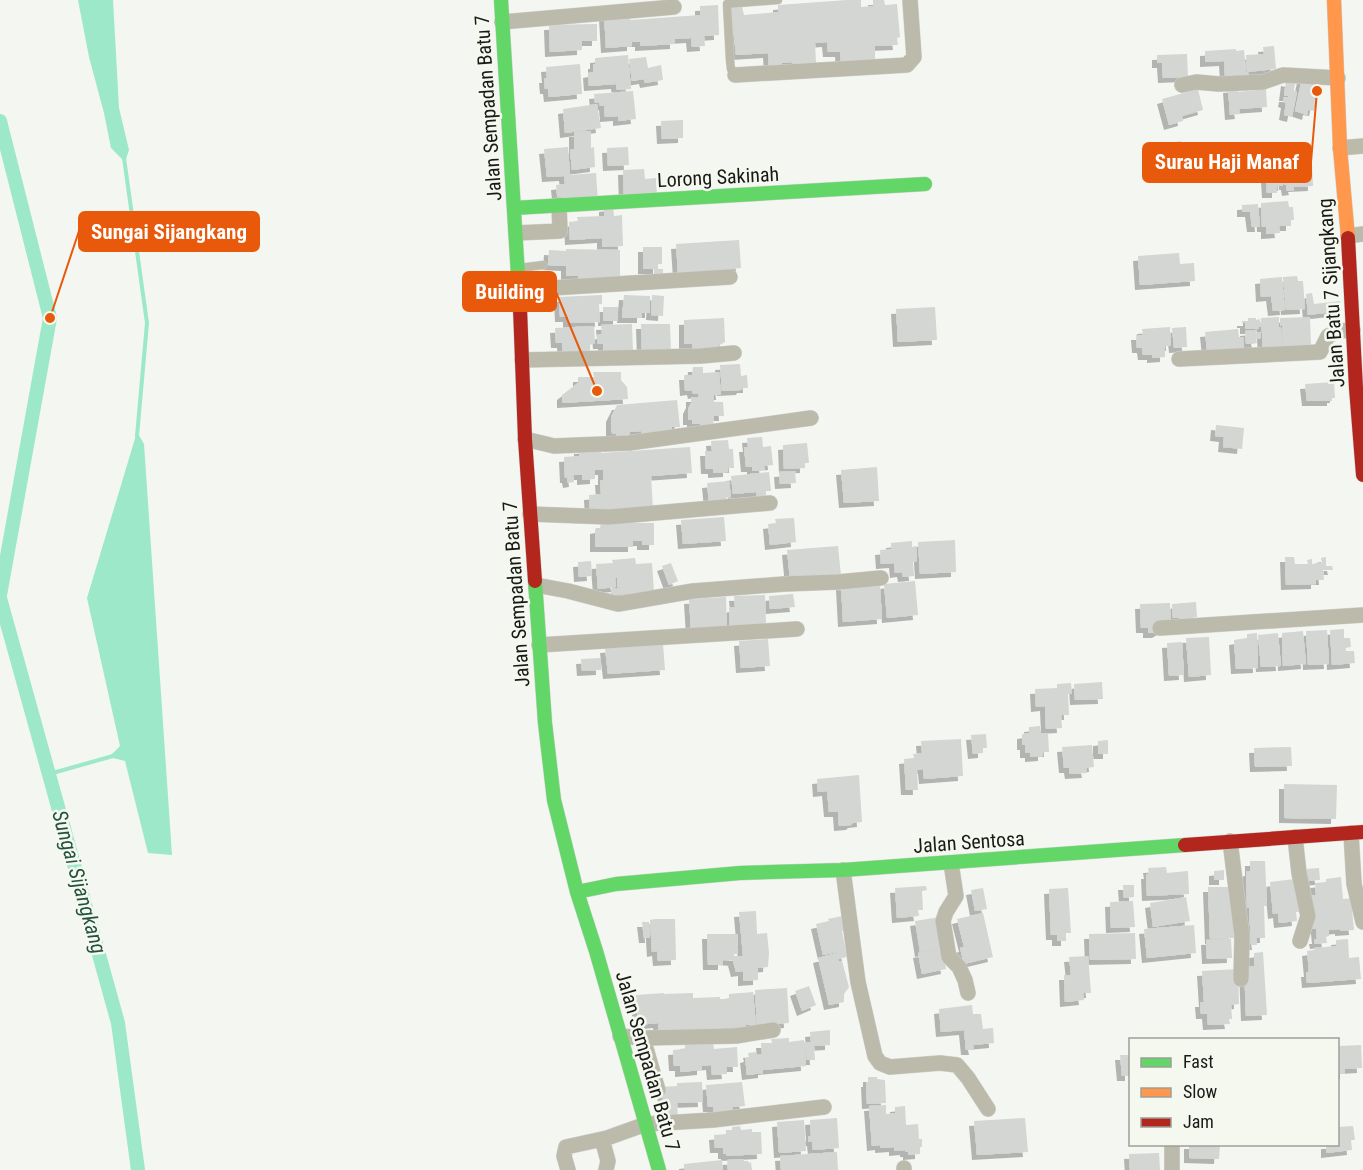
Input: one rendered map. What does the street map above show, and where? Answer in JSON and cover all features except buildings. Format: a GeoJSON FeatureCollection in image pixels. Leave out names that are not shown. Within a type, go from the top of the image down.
{"type":"FeatureCollection","features":[{"type":"Feature","properties":{"kind":"street","name":"Jalan Sempadan Batu 7"},"geometry":{"type":"LineString","coordinates":[[501,0],[518,268],[525,439],[544,723],[554,800],[577,892],[597,951],[659,1170]]}},
{"type":"Feature","properties":{"kind":"street"},"geometry":{"type":"LineString","coordinates":[[735,75],[907,65],[914,57],[910,0]]}},
{"type":"Feature","properties":{"kind":"street","name":"Jalan Batu 7 Sijangkang"},"geometry":{"type":"LineString","coordinates":[[1334,0],[1340,148],[1355,235],[1353,330],[1360,387],[1363,475]]}},
{"type":"Feature","properties":{"kind":"street"},"geometry":{"type":"LineString","coordinates":[[502,22],[674,7]]}},
{"type":"Feature","properties":{"kind":"street"},"geometry":{"type":"LineString","coordinates":[[1182,85],[1196,82],[1219,84],[1263,82],[1283,75],[1338,78]]}},
{"type":"Feature","properties":{"kind":"street"},"geometry":{"type":"LineString","coordinates":[[1340,148],[1363,146]]}},
{"type":"Feature","properties":{"kind":"street","name":"Lorong Sakinah"},"geometry":{"type":"LineString","coordinates":[[514,208],[925,184]]}},
{"type":"Feature","properties":{"kind":"street"},"geometry":{"type":"LineString","coordinates":[[516,233],[560,231],[559,206]]}},
{"type":"Feature","properties":{"kind":"street"},"geometry":{"type":"LineString","coordinates":[[519,290],[730,277]]}},
{"type":"Feature","properties":{"kind":"street"},"geometry":{"type":"LineString","coordinates":[[1179,359],[1320,352],[1328,336],[1340,331],[1353,330]]}},
{"type":"Feature","properties":{"kind":"street"},"geometry":{"type":"LineString","coordinates":[[522,360],[701,356],[734,353]]}},
{"type":"Feature","properties":{"kind":"street"},"geometry":{"type":"LineString","coordinates":[[525,439],[554,446],[629,443],[811,418]]}},
{"type":"Feature","properties":{"kind":"street"},"geometry":{"type":"LineString","coordinates":[[530,514],[609,517],[770,503]]}},
{"type":"Feature","properties":{"kind":"street"},"geometry":{"type":"LineString","coordinates":[[536,585],[618,604],[693,591],[881,578]]}},
{"type":"Feature","properties":{"kind":"street"},"geometry":{"type":"LineString","coordinates":[[1160,628],[1363,615]]}},
{"type":"Feature","properties":{"kind":"street"},"geometry":{"type":"LineString","coordinates":[[539,645],[797,629]]}},
{"type":"Feature","properties":{"kind":"street"},"geometry":{"type":"LineString","coordinates":[[1357,832],[1354,884],[1363,922]]}},
{"type":"Feature","properties":{"kind":"street","name":"Jalan Sentosa"},"geometry":{"type":"LineString","coordinates":[[577,892],[616,884],[740,873],[843,870],[951,863],[1357,832]]}},
{"type":"Feature","properties":{"kind":"street"},"geometry":{"type":"LineString","coordinates":[[1295,837],[1299,873],[1308,916],[1300,941]]}},
{"type":"Feature","properties":{"kind":"street"},"geometry":{"type":"LineString","coordinates":[[1230,841],[1242,936],[1241,979]]}},
{"type":"Feature","properties":{"kind":"street"},"geometry":{"type":"LineString","coordinates":[[951,863],[956,896],[943,921],[949,957],[959,967],[968,993]]}},
{"type":"Feature","properties":{"kind":"street"},"geometry":{"type":"LineString","coordinates":[[843,870],[858,982],[875,1056],[880,1064],[890,1067],[940,1063],[957,1065],[988,1109]]}},
{"type":"Feature","properties":{"kind":"street"},"geometry":{"type":"LineString","coordinates":[[620,1036],[643,1038],[736,1036],[773,1030]]}},
{"type":"Feature","properties":{"kind":"street"},"geometry":{"type":"LineString","coordinates":[[643,1038],[658,1090]]}},
{"type":"Feature","properties":{"kind":"street"},"geometry":{"type":"LineString","coordinates":[[568,1170],[564,1156],[566,1147],[602,1139],[646,1124],[713,1120],[824,1107]]}},
{"type":"Feature","properties":{"kind":"street"},"geometry":{"type":"LineString","coordinates":[[602,1139],[608,1161],[606,1170]]}},
{"type":"Feature","properties":{"kind":"street"},"geometry":{"type":"LineString","coordinates":[[1172,1146],[1172,1170]]}},
{"type":"Feature","properties":{"kind":"lane"},"geometry":{"type":"LineString","coordinates":[[735,75],[731,69],[727,4],[778,0]]}},
{"type":"Feature","properties":{"kind":"lane"},"geometry":{"type":"LineString","coordinates":[[518,268],[543,265]]}},
{"type":"Feature","properties":{"kind":"shaded area"},"geometry":{"type":"Polygon","coordinates":[[[78,0],[113,0],[119,108],[129,150],[125,162],[111,148],[78,0]]]}},
{"type":"Feature","properties":{"kind":"shaded area"},"geometry":{"type":"Polygon","coordinates":[[[137,432],[144,444],[172,855],[148,853],[125,761],[109,757],[120,746],[87,598],[137,432]]]}},
{"type":"Feature","properties":{"kind":"waterway","name":"Sungai Sijangkang"},"geometry":{"type":"LineString","coordinates":[[0,121],[50,318],[0,595]]}},
{"type":"Feature","properties":{"kind":"waterway"},"geometry":{"type":"LineString","coordinates":[[124,158],[147,323],[137,436]]}},
{"type":"Feature","properties":{"kind":"waterway","name":"Sungai Sijangkang"},"geometry":{"type":"LineString","coordinates":[[0,598],[118,1023],[138,1170]]}},
{"type":"Feature","properties":{"kind":"waterway"},"geometry":{"type":"LineString","coordinates":[[49,774],[113,756]]}},
{"type":"Feature","properties":{"kind":"traffic: fast"},"geometry":{"type":"LineString","coordinates":[[501,0],[520,308]]}},
{"type":"Feature","properties":{"kind":"traffic: fast"},"geometry":{"type":"LineString","coordinates":[[514,208],[925,184]]}},
{"type":"Feature","properties":{"kind":"traffic: fast"},"geometry":{"type":"LineString","coordinates":[[535,581],[545,723],[554,800],[577,892],[659,1170]]}},
{"type":"Feature","properties":{"kind":"traffic: fast"},"geometry":{"type":"LineString","coordinates":[[577,892],[616,884],[740,873],[843,870],[1185,845]]}},
{"type":"Feature","properties":{"kind":"traffic: slow"},"geometry":{"type":"LineString","coordinates":[[1334,0],[1340,148],[1348,238]]}},
{"type":"Feature","properties":{"kind":"traffic: jam"},"geometry":{"type":"LineString","coordinates":[[1348,238],[1363,475]]}},
{"type":"Feature","properties":{"kind":"traffic: jam"},"geometry":{"type":"LineString","coordinates":[[520,308],[525,439],[535,581]]}},
{"type":"Feature","properties":{"kind":"traffic: jam"},"geometry":{"type":"LineString","coordinates":[[1185,845],[1363,832]]}},
{"type":"Feature","properties":{"kind":"place","name":"Surau Haji Manaf"},"geometry":{"type":"Point","coordinates":[1317,91]}},
{"type":"Feature","properties":{"kind":"place","name":"Sungai Sijangkang"},"geometry":{"type":"Point","coordinates":[50,318]}},
{"type":"Feature","properties":{"kind":"place","name":"Building"},"geometry":{"type":"Point","coordinates":[597,391]}}]}
